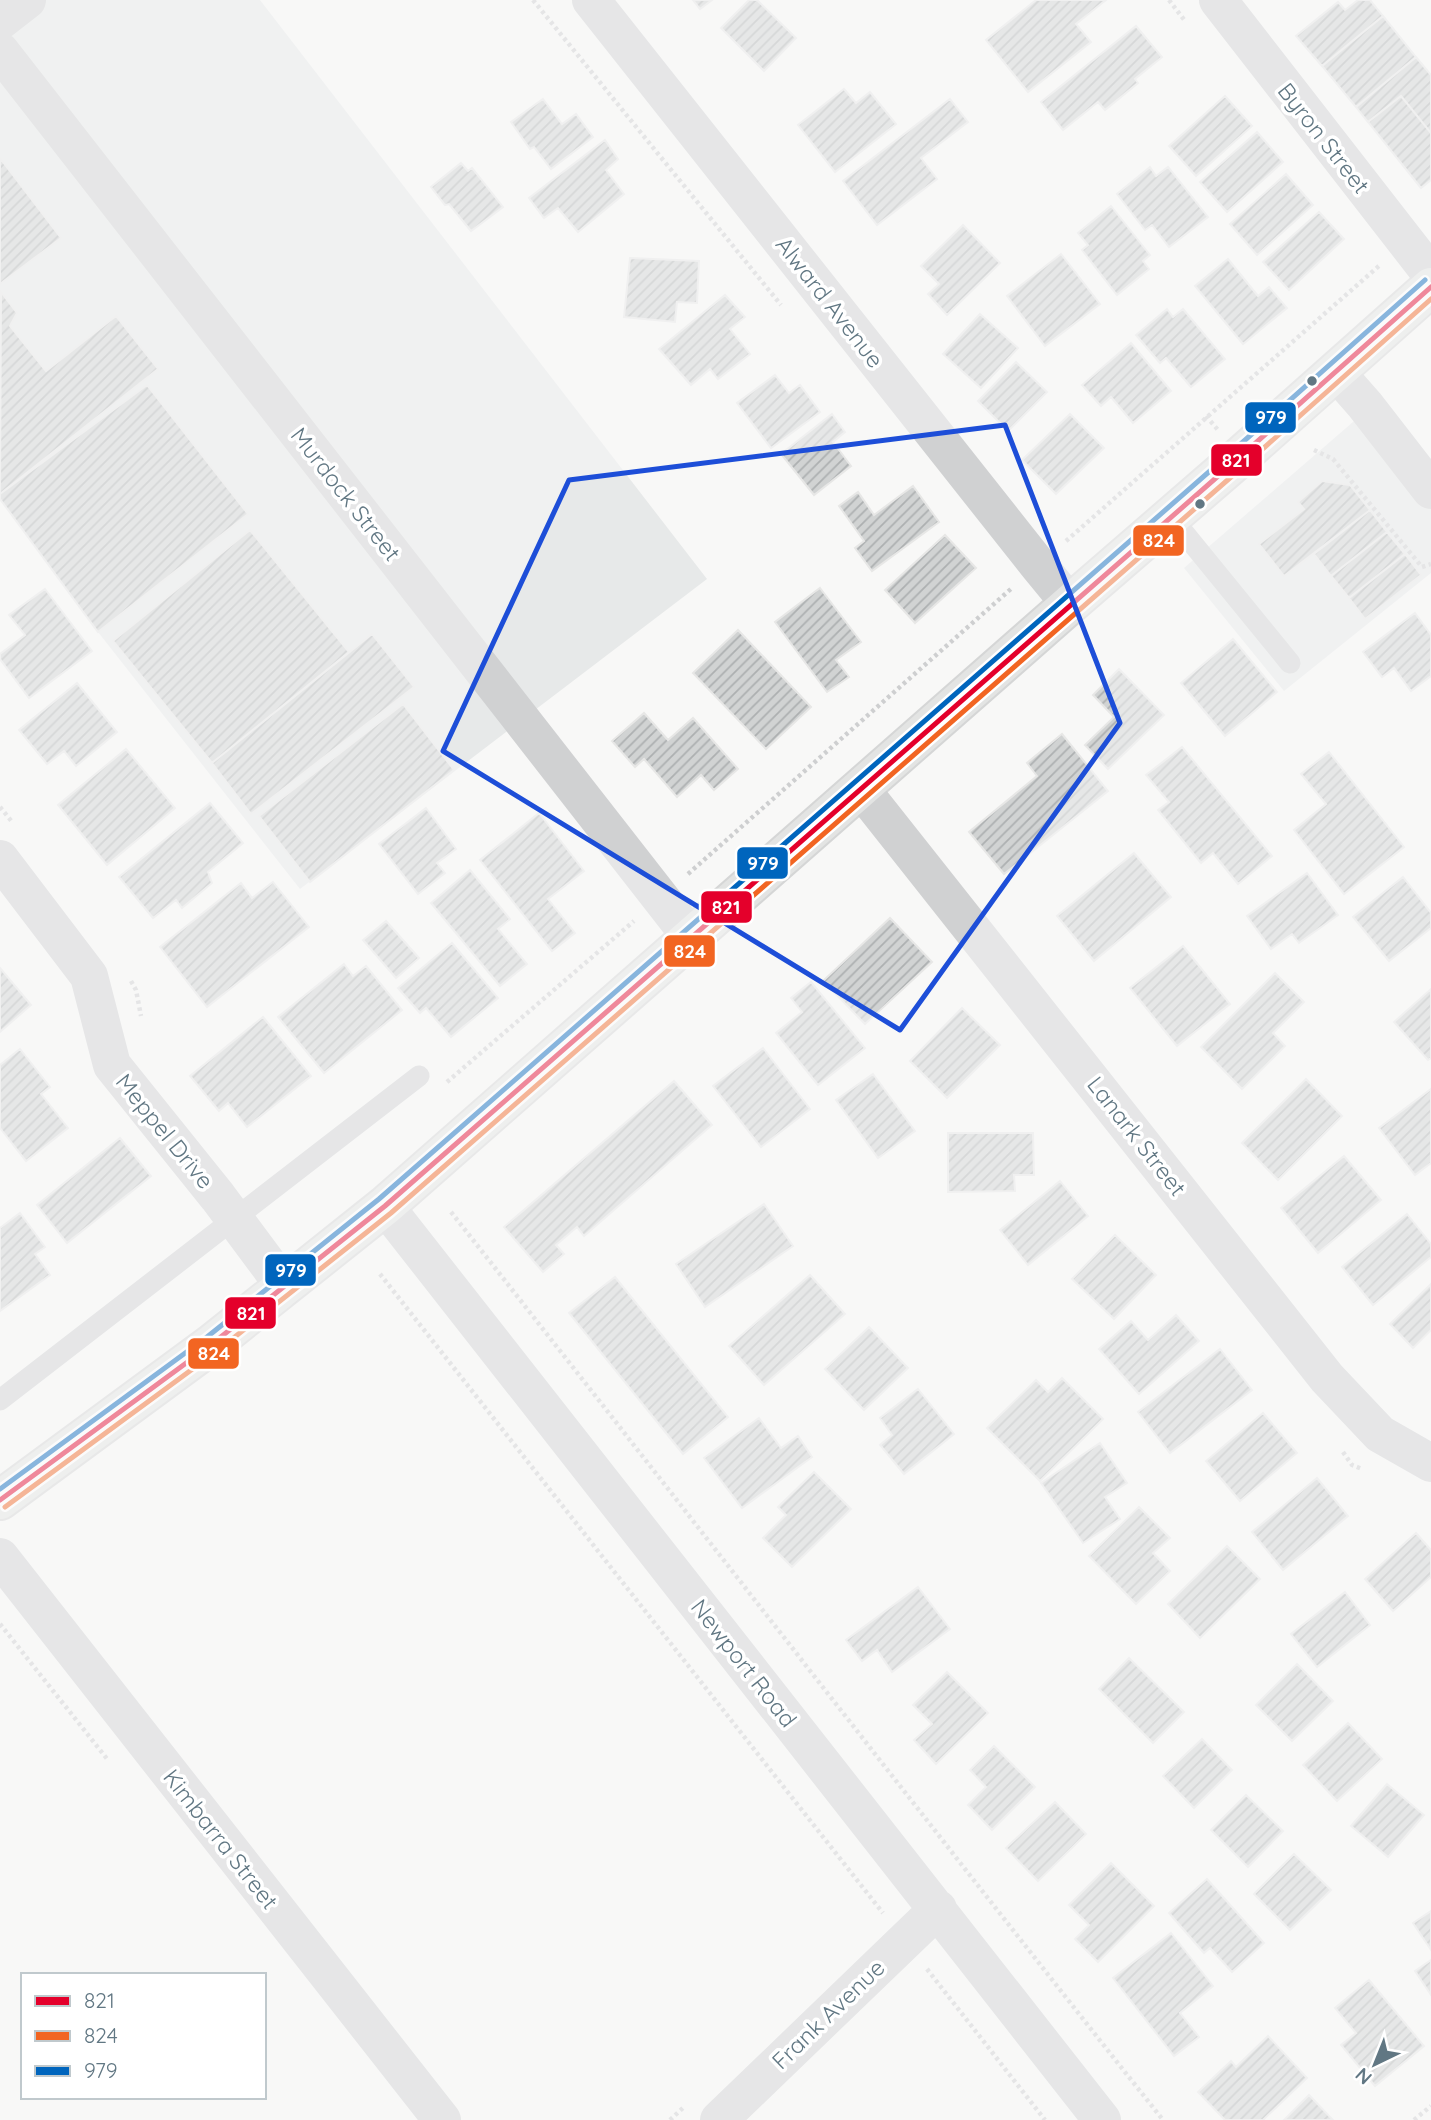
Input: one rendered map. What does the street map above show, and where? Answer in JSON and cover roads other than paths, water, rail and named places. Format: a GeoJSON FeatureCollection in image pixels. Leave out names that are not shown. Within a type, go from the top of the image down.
{"type":"FeatureCollection","features":[{"type":"Feature","properties":{"kind":"main road"},"geometry":{"type":"LineString","coordinates":[[0,1500],[212,1344],[385,1206],[1431,287]]}},
{"type":"Feature","properties":{"kind":"street"},"geometry":{"type":"LineString","coordinates":[[0,21],[27,0]]}},
{"type":"Feature","properties":{"kind":"street","name":"Alward Avenue"},"geometry":{"type":"LineString","coordinates":[[591,0],[1070,604]]}},
{"type":"Feature","properties":{"kind":"street","name":"Byron Street"},"geometry":{"type":"LineString","coordinates":[[1218,0],[1431,274]]}},
{"type":"Feature","properties":{"kind":"street","name":"Murdock Street"},"geometry":{"type":"LineString","coordinates":[[0,51],[691,937]]}},
{"type":"Feature","properties":{"kind":"street"},"geometry":{"type":"LineString","coordinates":[[1336,372],[1431,490]]}},
{"type":"Feature","properties":{"kind":"street","name":"Lanark Street"},"geometry":{"type":"LineString","coordinates":[[861,789],[1327,1378],[1380,1434],[1431,1463]]}},
{"type":"Feature","properties":{"kind":"street","name":"Meppel Drive"},"geometry":{"type":"LineString","coordinates":[[0,859],[89,976],[112,1066],[235,1219],[285,1287]]}},
{"type":"Feature","properties":{"kind":"street","name":"Newport Road"},"geometry":{"type":"LineString","coordinates":[[385,1206],[1102,2120]]}},
{"type":"Feature","properties":{"kind":"street","name":"Kimbarra Street"},"geometry":{"type":"LineString","coordinates":[[0,1557],[442,2120]]}},
{"type":"Feature","properties":{"kind":"street","name":"Frank Avenue"},"geometry":{"type":"LineString","coordinates":[[719,2120],[938,1909]]}},
{"type":"Feature","properties":{"kind":"lane"},"geometry":{"type":"LineString","coordinates":[[1171,517],[1290,663]]}},
{"type":"Feature","properties":{"kind":"lane"},"geometry":{"type":"LineString","coordinates":[[0,1400],[419,1076]]}}]}
